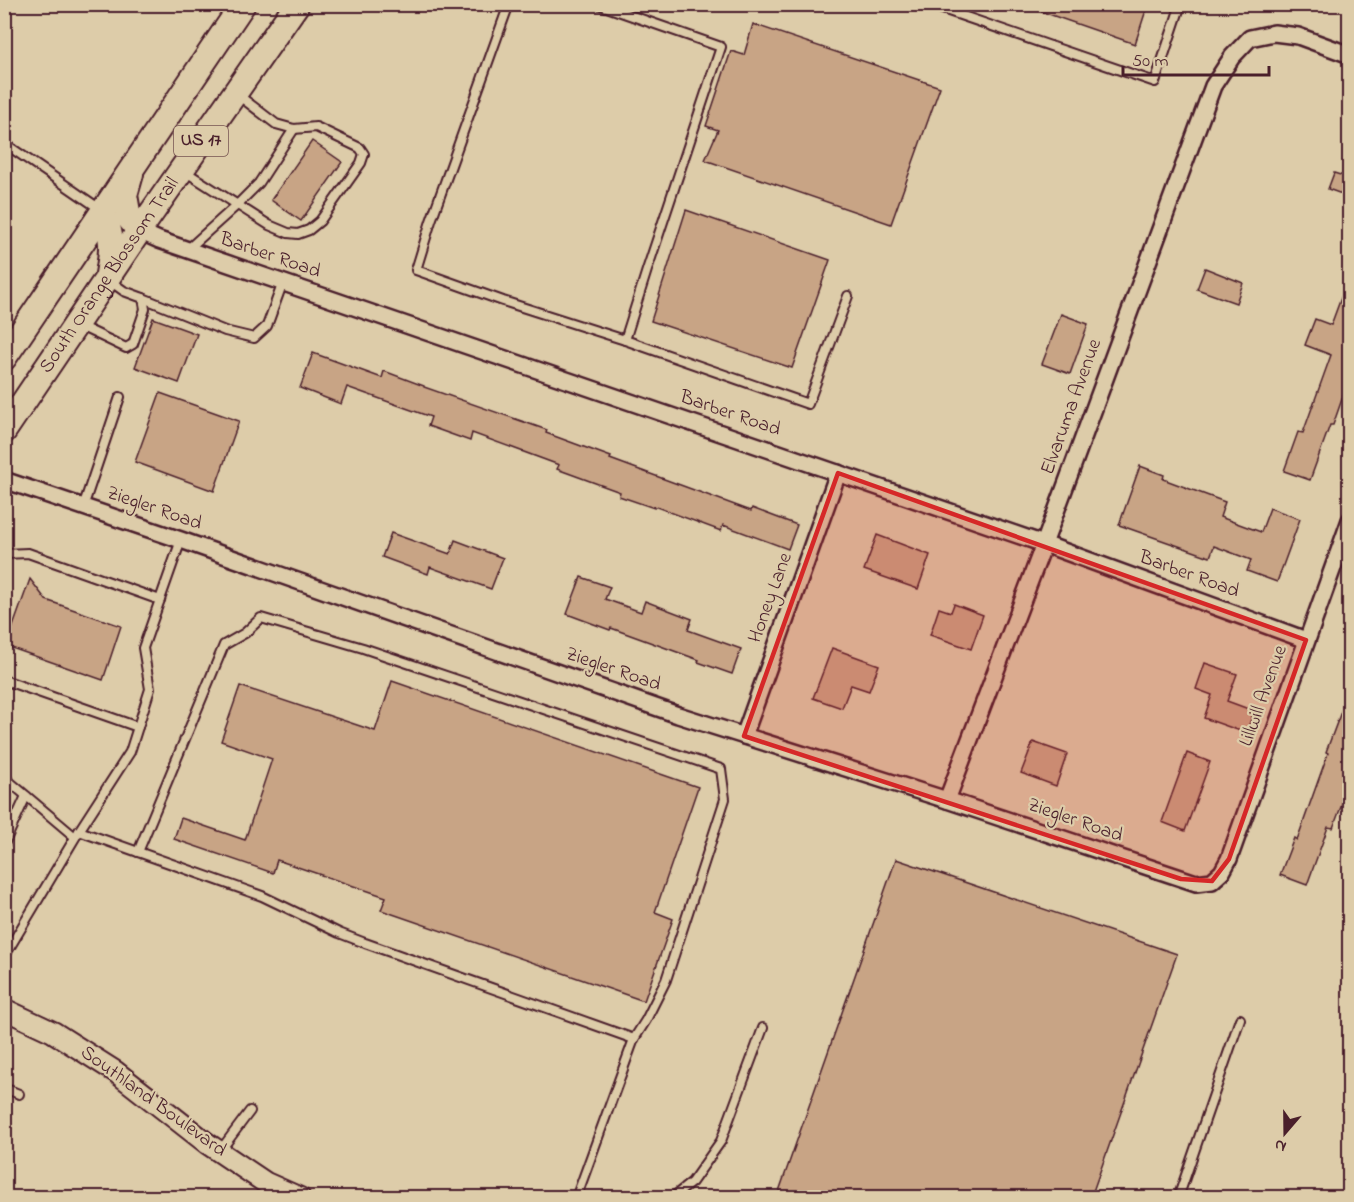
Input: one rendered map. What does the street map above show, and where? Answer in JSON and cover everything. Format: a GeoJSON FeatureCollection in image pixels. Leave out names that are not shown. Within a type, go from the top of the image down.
{"type":"FeatureCollection","features":[{"type":"Feature","properties":{"kind":"main road","name":"South Orange Blossom Trail"},"geometry":{"type":"LineString","coordinates":[[4,358],[243,4]]}},
{"type":"Feature","properties":{"kind":"main road","name":"South Orange Blossom Trail"},"geometry":{"type":"LineString","coordinates":[[4,431],[139,231],[297,4]]}},
{"type":"Feature","properties":{"kind":"main road"},"geometry":{"type":"LineString","coordinates":[[132,169],[126,195],[129,218],[139,231]]}},
{"type":"Feature","properties":{"kind":"main road"},"geometry":{"type":"LineString","coordinates":[[104,212],[111,234],[112,250],[107,279]]}},
{"type":"Feature","properties":{"kind":"street","name":"Elvaruma Avenue"},"geometry":{"type":"LineString","coordinates":[[947,800],[1213,86],[1232,57],[1250,38],[1274,33],[1298,36],[1350,55]]}},
{"type":"Feature","properties":{"kind":"street","name":"Barber Road"},"geometry":{"type":"LineString","coordinates":[[139,231],[187,250],[1044,544],[1306,640]]}},
{"type":"Feature","properties":{"kind":"street","name":"Honey Lane"},"geometry":{"type":"LineString","coordinates":[[744,736],[838,473]]}},
{"type":"Feature","properties":{"kind":"street","name":"Ziegler Road"},"geometry":{"type":"LineString","coordinates":[[4,480],[667,711],[947,800],[1181,879],[1196,883],[1212,881]]}},
{"type":"Feature","properties":{"kind":"street","name":"Lillwill Avenue"},"geometry":{"type":"LineString","coordinates":[[1212,881],[1222,872],[1229,859],[1350,520]]}},
{"type":"Feature","properties":{"kind":"street","name":"Southland Boulevard"},"geometry":{"type":"LineString","coordinates":[[4,1009],[53,1032],[116,1072],[219,1151],[266,1183],[300,1197]]}},
{"type":"Feature","properties":{"kind":"lane"},"geometry":{"type":"LineString","coordinates":[[509,4],[431,221],[416,270],[808,404],[848,296]]}},
{"type":"Feature","properties":{"kind":"lane"},"geometry":{"type":"LineString","coordinates":[[598,4],[721,47],[625,340]]}},
{"type":"Feature","properties":{"kind":"lane"},"geometry":{"type":"LineString","coordinates":[[928,4],[1155,82],[1181,4]]}},
{"type":"Feature","properties":{"kind":"lane"},"geometry":{"type":"LineString","coordinates":[[182,169],[270,225],[288,233],[298,234],[309,230],[320,221],[361,163],[364,154],[360,148],[316,127],[294,129],[276,124],[235,93]]}},
{"type":"Feature","properties":{"kind":"lane"},"geometry":{"type":"LineString","coordinates":[[187,250],[259,183],[294,129]]}},
{"type":"Feature","properties":{"kind":"lane"},"geometry":{"type":"LineString","coordinates":[[4,143],[104,212]]}},
{"type":"Feature","properties":{"kind":"lane"},"geometry":{"type":"LineString","coordinates":[[107,279],[124,291],[225,331],[254,338],[267,326],[283,282]]}},
{"type":"Feature","properties":{"kind":"lane"},"geometry":{"type":"LineString","coordinates":[[76,324],[126,348],[132,344],[146,309],[143,298]]}},
{"type":"Feature","properties":{"kind":"lane"},"geometry":{"type":"LineString","coordinates":[[83,507],[120,397]]}},
{"type":"Feature","properties":{"kind":"lane"},"geometry":{"type":"LineString","coordinates":[[4,957],[77,834],[130,752],[150,689],[143,648],[181,540]]}},
{"type":"Feature","properties":{"kind":"lane"},"geometry":{"type":"LineString","coordinates":[[4,554],[28,553],[160,600]]}},
{"type":"Feature","properties":{"kind":"lane"},"geometry":{"type":"LineString","coordinates":[[138,852],[224,645],[245,633],[261,618],[363,648],[721,769],[725,799],[666,980],[634,1039],[576,1197]]}},
{"type":"Feature","properties":{"kind":"lane"},"geometry":{"type":"LineString","coordinates":[[4,680],[138,727]]}},
{"type":"Feature","properties":{"kind":"lane"},"geometry":{"type":"LineString","coordinates":[[4,777],[77,834],[138,852],[262,896],[365,943],[634,1039]]}},
{"type":"Feature","properties":{"kind":"lane"},"geometry":{"type":"LineString","coordinates":[[4,844],[26,796]]}},
{"type":"Feature","properties":{"kind":"lane"},"geometry":{"type":"LineString","coordinates":[[1178,1197],[1240,1019]]}},
{"type":"Feature","properties":{"kind":"lane"},"geometry":{"type":"LineString","coordinates":[[672,1197],[692,1182],[721,1141],[763,1028]]}},
{"type":"Feature","properties":{"kind":"lane"},"geometry":{"type":"LineString","coordinates":[[4,1088],[19,1094]]}},
{"type":"Feature","properties":{"kind":"lane"},"geometry":{"type":"LineString","coordinates":[[219,1151],[250,1111]]}},
{"type":"Feature","properties":{"kind":"highlighted area"},"geometry":{"type":"Polygon","coordinates":[[[838,473],[1306,640],[1229,859],[1212,881],[1181,879],[744,736],[838,473]]]}},
{"type":"Feature","properties":{"kind":"building"},"geometry":{"type":"Polygon","coordinates":[[[1028,4],[1148,4],[1135,44],[1028,7],[1028,4]]]}},
{"type":"Feature","properties":{"kind":"building"},"geometry":{"type":"Polygon","coordinates":[[[753,24],[940,87],[891,224],[705,160],[718,130],[706,126],[731,51],[744,55],[753,24]]]}},
{"type":"Feature","properties":{"kind":"building"},"geometry":{"type":"Polygon","coordinates":[[[312,141],[342,162],[301,221],[271,200],[312,141]]]}},
{"type":"Feature","properties":{"kind":"building"},"geometry":{"type":"Polygon","coordinates":[[[1334,173],[1350,178],[1350,197],[1328,189],[1334,173]]]}},
{"type":"Feature","properties":{"kind":"building"},"geometry":{"type":"Polygon","coordinates":[[[686,210],[830,260],[792,368],[651,321],[686,210]]]}},
{"type":"Feature","properties":{"kind":"building"},"geometry":{"type":"Polygon","coordinates":[[[1205,268],[1243,283],[1236,303],[1197,289],[1205,268]]]}},
{"type":"Feature","properties":{"kind":"building"},"geometry":{"type":"Polygon","coordinates":[[[1348,279],[1350,279],[1349,379],[1310,480],[1284,471],[1298,432],[1303,433],[1331,355],[1305,345],[1315,319],[1331,325],[1348,279]]]}},
{"type":"Feature","properties":{"kind":"building"},"geometry":{"type":"Polygon","coordinates":[[[1061,314],[1088,324],[1070,374],[1042,364],[1061,314]]]}},
{"type":"Feature","properties":{"kind":"building"},"geometry":{"type":"Polygon","coordinates":[[[153,318],[197,334],[179,383],[135,367],[153,318]]]}},
{"type":"Feature","properties":{"kind":"building"},"geometry":{"type":"Polygon","coordinates":[[[313,353],[382,378],[384,371],[547,430],[546,433],[611,457],[610,459],[751,511],[752,508],[797,525],[788,549],[723,525],[721,531],[654,506],[654,508],[619,496],[620,492],[557,469],[559,465],[472,433],[470,441],[428,426],[431,417],[347,387],[341,404],[300,388],[313,353]]]}},
{"type":"Feature","properties":{"kind":"building"},"geometry":{"type":"Polygon","coordinates":[[[160,393],[239,421],[214,491],[135,462],[160,393]]]}},
{"type":"Feature","properties":{"kind":"building"},"geometry":{"type":"Polygon","coordinates":[[[1140,466],[1164,475],[1163,479],[1225,502],[1220,517],[1261,532],[1270,508],[1300,519],[1277,582],[1247,571],[1251,560],[1214,546],[1210,557],[1119,525],[1140,466]]]}},
{"type":"Feature","properties":{"kind":"building"},"geometry":{"type":"Polygon","coordinates":[[[391,533],[450,554],[455,540],[503,558],[491,589],[430,567],[428,574],[382,557],[391,533]]]}},
{"type":"Feature","properties":{"kind":"building"},"geometry":{"type":"Polygon","coordinates":[[[877,535],[930,555],[918,589],[864,570],[877,535]]]}},
{"type":"Feature","properties":{"kind":"building"},"geometry":{"type":"Polygon","coordinates":[[[581,577],[610,587],[605,599],[641,612],[645,601],[692,619],[688,630],[741,649],[732,674],[611,628],[610,630],[567,614],[581,577]]]}},
{"type":"Feature","properties":{"kind":"building"},"geometry":{"type":"Polygon","coordinates":[[[30,579],[46,600],[121,626],[103,680],[6,646],[30,579]]]}},
{"type":"Feature","properties":{"kind":"building"},"geometry":{"type":"Polygon","coordinates":[[[954,604],[983,615],[971,649],[930,635],[939,608],[951,612],[954,604]]]}},
{"type":"Feature","properties":{"kind":"building"},"geometry":{"type":"Polygon","coordinates":[[[832,648],[879,665],[869,691],[851,685],[842,708],[813,698],[832,648]]]}},
{"type":"Feature","properties":{"kind":"building"},"geometry":{"type":"Polygon","coordinates":[[[1205,663],[1237,674],[1227,701],[1254,711],[1246,733],[1204,718],[1212,695],[1196,689],[1205,663]]]}},
{"type":"Feature","properties":{"kind":"building"},"geometry":{"type":"Polygon","coordinates":[[[392,681],[698,787],[655,912],[673,919],[644,1001],[381,910],[386,897],[277,860],[273,873],[174,839],[181,818],[245,840],[272,759],[221,741],[240,686],[375,731],[392,681]]]}},
{"type":"Feature","properties":{"kind":"building"},"geometry":{"type":"Polygon","coordinates":[[[1348,693],[1350,693],[1350,783],[1333,828],[1328,827],[1307,885],[1280,875],[1294,838],[1297,840],[1348,693]]]}},
{"type":"Feature","properties":{"kind":"building"},"geometry":{"type":"Polygon","coordinates":[[[1033,742],[1067,754],[1056,786],[1021,773],[1033,742]]]}},
{"type":"Feature","properties":{"kind":"building"},"geometry":{"type":"Polygon","coordinates":[[[1187,753],[1210,762],[1185,831],[1162,822],[1187,753]]]}},
{"type":"Feature","properties":{"kind":"building"},"geometry":{"type":"Polygon","coordinates":[[[896,859],[1177,954],[1091,1197],[777,1197],[896,859]]]}}]}
